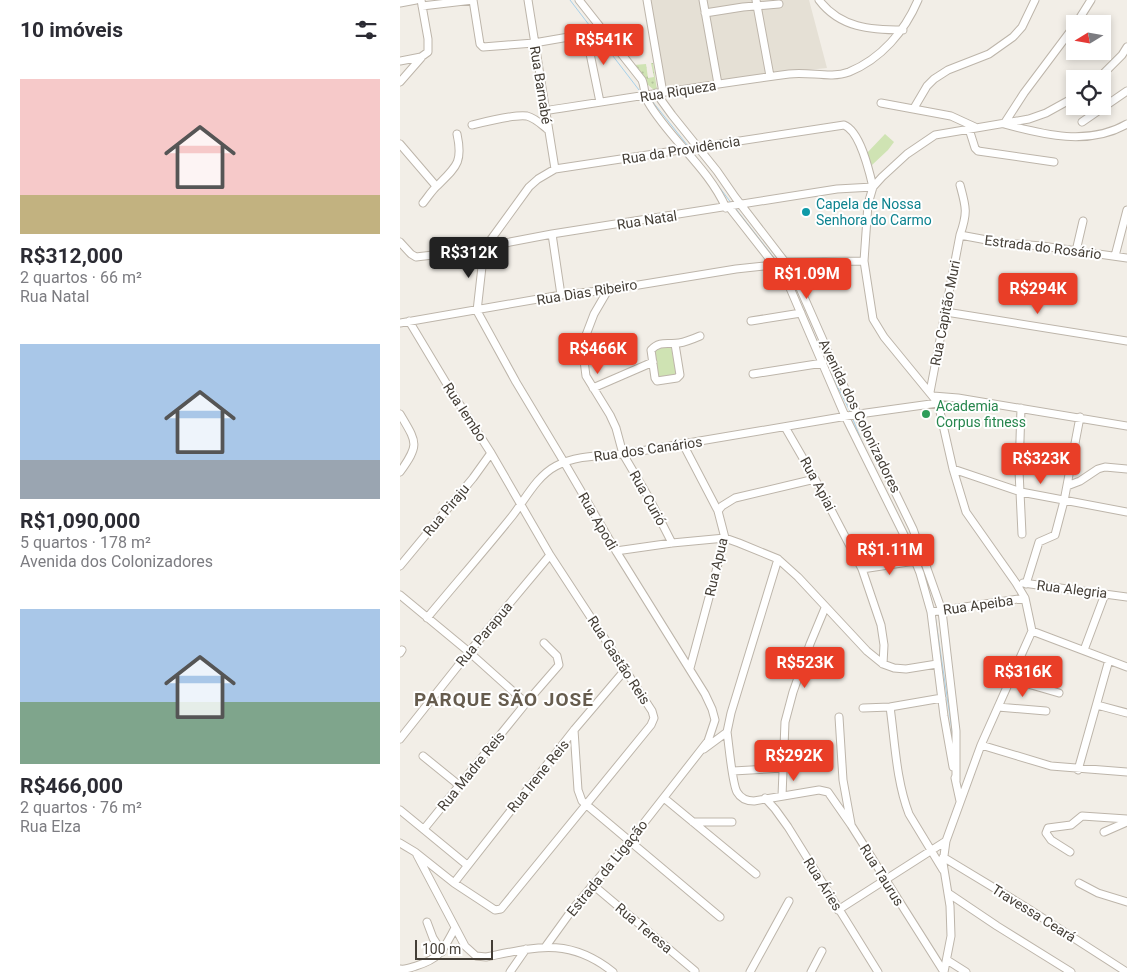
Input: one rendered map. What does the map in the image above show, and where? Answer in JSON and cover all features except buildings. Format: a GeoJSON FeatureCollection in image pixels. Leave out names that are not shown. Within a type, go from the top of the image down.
{"type":"FeatureCollection","features":[{"type":"Feature","properties":{"kind":"street"},"geometry":{"type":"LineString","coordinates":[[400,3],[416,0]]}},
{"type":"Feature","properties":{"kind":"street"},"geometry":{"type":"LineString","coordinates":[[400,82],[421,57],[428,52],[422,3],[473,0],[480,44],[483,47],[534,43],[587,32],[600,102]]}},
{"type":"Feature","properties":{"kind":"street","name":"Rua Barnabé"},"geometry":{"type":"LineString","coordinates":[[528,0],[544,112],[555,169]]}},
{"type":"Feature","properties":{"kind":"street","name":"Avenida dos Colonizadores"},"geometry":{"type":"LineString","coordinates":[[579,0],[642,80],[645,96],[691,149],[790,288],[823,363],[898,496],[913,529],[936,611],[944,675],[957,738],[956,781]]}},
{"type":"Feature","properties":{"kind":"street"},"geometry":{"type":"LineString","coordinates":[[647,0],[660,93]]}},
{"type":"Feature","properties":{"kind":"street"},"geometry":{"type":"LineString","coordinates":[[703,0],[718,84]]}},
{"type":"Feature","properties":{"kind":"street"},"geometry":{"type":"LineString","coordinates":[[819,0],[838,19],[853,26],[881,30],[903,30]]}},
{"type":"Feature","properties":{"kind":"street","name":"Rua Riqueza"},"geometry":{"type":"LineString","coordinates":[[544,112],[770,76],[795,73],[831,75],[850,72],[895,40],[903,30],[918,0]]}},
{"type":"Feature","properties":{"kind":"street"},"geometry":{"type":"LineString","coordinates":[[914,108],[927,86],[934,79],[948,70],[974,62],[1013,37],[1022,27],[1036,0]]}},
{"type":"Feature","properties":{"kind":"street"},"geometry":{"type":"LineString","coordinates":[[1081,15],[1091,0]]}},
{"type":"Feature","properties":{"kind":"street"},"geometry":{"type":"LineString","coordinates":[[705,13],[757,3],[779,4]]}},
{"type":"Feature","properties":{"kind":"street"},"geometry":{"type":"LineString","coordinates":[[757,3],[770,76]]}},
{"type":"Feature","properties":{"kind":"street"},"geometry":{"type":"LineString","coordinates":[[1004,124],[1024,93],[1066,36]]}},
{"type":"Feature","properties":{"kind":"street"},"geometry":{"type":"LineString","coordinates":[[1109,70],[1124,58],[1127,47]]}},
{"type":"Feature","properties":{"kind":"street"},"geometry":{"type":"LineString","coordinates":[[400,61],[421,57]]}},
{"type":"Feature","properties":{"kind":"street"},"geometry":{"type":"LineString","coordinates":[[1082,122],[1127,91]]}},
{"type":"Feature","properties":{"kind":"street","name":"Avenida dos Colonizadores"},"geometry":{"type":"LineString","coordinates":[[660,93],[714,186],[785,262],[800,288],[837,372],[852,415],[936,611],[938,664],[944,675],[942,698],[960,803]]}},
{"type":"Feature","properties":{"kind":"street"},"geometry":{"type":"LineString","coordinates":[[944,972],[951,936],[950,906],[943,857],[946,841],[981,745],[1032,631],[1025,598],[966,512],[953,468],[938,403],[878,328],[873,319],[864,261],[868,204],[873,187],[914,149],[935,135],[1040,116],[1066,102]]}},
{"type":"Feature","properties":{"kind":"street"},"geometry":{"type":"LineString","coordinates":[[881,103],[951,116],[972,128]]}},
{"type":"Feature","properties":{"kind":"street"},"geometry":{"type":"LineString","coordinates":[[472,126],[495,120],[526,116],[539,122],[548,130]]}},
{"type":"Feature","properties":{"kind":"street"},"geometry":{"type":"LineString","coordinates":[[950,132],[951,116]]}},
{"type":"Feature","properties":{"kind":"street"},"geometry":{"type":"LineString","coordinates":[[1004,124],[1044,134],[1092,136],[1110,133],[1127,124]]}},
{"type":"Feature","properties":{"kind":"street","name":"Rua da Providência"},"geometry":{"type":"LineString","coordinates":[[484,249],[529,187],[555,169],[844,125],[853,130],[856,136],[873,187]]}},
{"type":"Feature","properties":{"kind":"street"},"geometry":{"type":"LineString","coordinates":[[972,128],[975,148],[978,152],[1054,162]]}},
{"type":"Feature","properties":{"kind":"street"},"geometry":{"type":"LineString","coordinates":[[423,203],[436,186],[456,167],[460,147],[457,134]]}},
{"type":"Feature","properties":{"kind":"street"},"geometry":{"type":"LineString","coordinates":[[400,144],[436,186]]}},
{"type":"Feature","properties":{"kind":"street","name":"Rua Capitão Muri"},"geometry":{"type":"LineString","coordinates":[[932,394],[960,234],[966,211],[960,185]]}},
{"type":"Feature","properties":{"kind":"street","name":"Rua Natal"},"geometry":{"type":"LineString","coordinates":[[400,242],[416,257],[484,249],[552,234],[837,190],[873,187]]}},
{"type":"Feature","properties":{"kind":"street"},"geometry":{"type":"LineString","coordinates":[[1114,256],[1127,210]]}},
{"type":"Feature","properties":{"kind":"street"},"geometry":{"type":"LineString","coordinates":[[1076,251],[1083,222]]}},
{"type":"Feature","properties":{"kind":"street"},"geometry":{"type":"LineString","coordinates":[[552,234],[561,295]]}},
{"type":"Feature","properties":{"kind":"street","name":"Estrada do Rosário"},"geometry":{"type":"LineString","coordinates":[[960,234],[1003,243],[1127,258]]}},
{"type":"Feature","properties":{"kind":"street"},"geometry":{"type":"LineString","coordinates":[[477,311],[484,249]]}},
{"type":"Feature","properties":{"kind":"street"},"geometry":{"type":"LineString","coordinates":[[785,262],[864,261]]}},
{"type":"Feature","properties":{"kind":"street","name":"Rua Dias Ribeiro"},"geometry":{"type":"LineString","coordinates":[[400,323],[561,295],[608,290],[736,269],[774,265]]}},
{"type":"Feature","properties":{"kind":"street","name":"Rua Curió"},"geometry":{"type":"LineString","coordinates":[[608,290],[594,314],[584,344],[584,369],[586,376],[607,409],[616,428],[623,454],[649,498],[672,543]]}},
{"type":"Feature","properties":{"kind":"street","name":"Rua Apodi"},"geometry":{"type":"LineString","coordinates":[[477,311],[516,382],[616,551],[690,668],[712,709],[715,720],[712,730]]}},
{"type":"Feature","properties":{"kind":"street"},"geometry":{"type":"LineString","coordinates":[[946,312],[1127,341]]}},
{"type":"Feature","properties":{"kind":"street"},"geometry":{"type":"LineString","coordinates":[[752,321],[801,313]]}},
{"type":"Feature","properties":{"kind":"street","name":"Rua Iembo"},"geometry":{"type":"LineString","coordinates":[[410,321],[450,391],[521,503]]}},
{"type":"Feature","properties":{"kind":"street"},"geometry":{"type":"LineString","coordinates":[[675,344],[679,377],[662,382],[657,381],[651,350],[653,347],[664,343],[675,344],[700,336]]}},
{"type":"Feature","properties":{"kind":"street"},"geometry":{"type":"LineString","coordinates":[[593,388],[653,362]]}},
{"type":"Feature","properties":{"kind":"street"},"geometry":{"type":"LineString","coordinates":[[753,374],[823,363]]}},
{"type":"Feature","properties":{"kind":"street"},"geometry":{"type":"LineString","coordinates":[[932,394],[1127,426]]}},
{"type":"Feature","properties":{"kind":"street","name":"Rua dos Canários"},"geometry":{"type":"LineString","coordinates":[[427,618],[546,472],[554,466],[584,458],[623,454],[852,415],[938,403]]}},
{"type":"Feature","properties":{"kind":"street"},"geometry":{"type":"LineString","coordinates":[[1021,408],[1019,455],[1022,534]]}},
{"type":"Feature","properties":{"kind":"street"},"geometry":{"type":"LineString","coordinates":[[400,414],[414,441],[414,451],[400,472]]}},
{"type":"Feature","properties":{"kind":"street"},"geometry":{"type":"LineString","coordinates":[[1026,584],[1039,542],[1055,535],[1064,501],[1080,417]]}},
{"type":"Feature","properties":{"kind":"street","name":"Rua Apiai"},"geometry":{"type":"LineString","coordinates":[[785,427],[816,479],[862,569],[881,625],[884,645],[883,664]]}},
{"type":"Feature","properties":{"kind":"street","name":"Rua Apua"},"geometry":{"type":"LineString","coordinates":[[682,444],[718,512],[725,538],[690,668]]}},
{"type":"Feature","properties":{"kind":"street","name":"Rua Piraju"},"geometry":{"type":"LineString","coordinates":[[400,566],[473,478],[491,453]]}},
{"type":"Feature","properties":{"kind":"street"},"geometry":{"type":"LineString","coordinates":[[953,468],[1021,492],[1127,512]]}},
{"type":"Feature","properties":{"kind":"street"},"geometry":{"type":"LineString","coordinates":[[1067,486],[1080,481],[1098,468],[1127,469]]}},
{"type":"Feature","properties":{"kind":"street"},"geometry":{"type":"LineString","coordinates":[[718,512],[722,506],[735,498],[816,479]]}},
{"type":"Feature","properties":{"kind":"street","name":"Rua Gastão Reis"},"geometry":{"type":"LineString","coordinates":[[454,883],[495,910],[501,909],[586,806],[653,722],[654,718],[652,711],[550,555],[521,503]]}},
{"type":"Feature","properties":{"kind":"street"},"geometry":{"type":"LineString","coordinates":[[616,551],[725,538],[778,559],[798,577],[867,651],[883,664],[894,668],[906,669],[938,664]]}},
{"type":"Feature","properties":{"kind":"street","name":"Rua Parapua"},"geometry":{"type":"LineString","coordinates":[[400,738],[550,555]]}},
{"type":"Feature","properties":{"kind":"street"},"geometry":{"type":"LineString","coordinates":[[778,559],[731,713],[727,732],[734,786],[741,797],[748,801],[782,796],[785,722],[807,652],[820,618],[826,608]]}},
{"type":"Feature","properties":{"kind":"street"},"geometry":{"type":"LineString","coordinates":[[862,569],[915,561]]}},
{"type":"Feature","properties":{"kind":"street","name":"Rua Alegria"},"geometry":{"type":"LineString","coordinates":[[1016,583],[1127,597]]}},
{"type":"Feature","properties":{"kind":"street"},"geometry":{"type":"LineString","coordinates":[[1084,650],[1105,594]]}},
{"type":"Feature","properties":{"kind":"street"},"geometry":{"type":"LineString","coordinates":[[400,595],[526,702]]}},
{"type":"Feature","properties":{"kind":"street","name":"Rua Apeiba"},"geometry":{"type":"LineString","coordinates":[[936,611],[1025,598]]}},
{"type":"Feature","properties":{"kind":"street"},"geometry":{"type":"LineString","coordinates":[[1032,631],[1127,667]]}},
{"type":"Feature","properties":{"kind":"street","name":"Rua Madre Reis"},"geometry":{"type":"LineString","coordinates":[[424,829],[526,702],[559,665],[557,656],[544,643]]}},
{"type":"Feature","properties":{"kind":"street"},"geometry":{"type":"LineString","coordinates":[[1078,770],[1110,660]]}},
{"type":"Feature","properties":{"kind":"street","name":"Rua Irene Reis"},"geometry":{"type":"LineString","coordinates":[[454,883],[574,730],[625,670]]}},
{"type":"Feature","properties":{"kind":"street"},"geometry":{"type":"LineString","coordinates":[[1011,680],[1059,694]]}},
{"type":"Feature","properties":{"kind":"street"},"geometry":{"type":"LineString","coordinates":[[863,708],[942,698]]}},
{"type":"Feature","properties":{"kind":"street"},"geometry":{"type":"LineString","coordinates":[[1098,705],[1127,713]]}},
{"type":"Feature","properties":{"kind":"street"},"geometry":{"type":"LineString","coordinates":[[890,706],[902,791],[906,805],[909,814],[944,871]]}},
{"type":"Feature","properties":{"kind":"street"},"geometry":{"type":"LineString","coordinates":[[998,707],[1046,711]]}},
{"type":"Feature","properties":{"kind":"street"},"geometry":{"type":"LineString","coordinates":[[840,716],[843,780],[851,825]]}},
{"type":"Feature","properties":{"kind":"street"},"geometry":{"type":"LineString","coordinates":[[574,730],[578,790],[582,801],[720,917]]}},
{"type":"Feature","properties":{"kind":"street","name":"Estrada da Ligação"},"geometry":{"type":"LineString","coordinates":[[546,946],[701,750],[712,730]]}},
{"type":"Feature","properties":{"kind":"street"},"geometry":{"type":"LineString","coordinates":[[701,750],[727,732]]}},
{"type":"Feature","properties":{"kind":"street"},"geometry":{"type":"LineString","coordinates":[[981,745],[1038,764],[1078,770],[1127,772]]}},
{"type":"Feature","properties":{"kind":"street"},"geometry":{"type":"LineString","coordinates":[[423,756],[460,786]]}},
{"type":"Feature","properties":{"kind":"street"},"geometry":{"type":"LineString","coordinates":[[733,771],[783,768]]}},
{"type":"Feature","properties":{"kind":"street","name":"Rua Taurus"},"geometry":{"type":"LineString","coordinates":[[782,796],[819,790],[828,792],[944,972]]}},
{"type":"Feature","properties":{"kind":"street"},"geometry":{"type":"LineString","coordinates":[[664,798],[756,874]]}},
{"type":"Feature","properties":{"kind":"street","name":"Rua Áries"},"geometry":{"type":"LineString","coordinates":[[765,798],[788,827],[878,972]]}},
{"type":"Feature","properties":{"kind":"street"},"geometry":{"type":"LineString","coordinates":[[400,810],[467,864]]}},
{"type":"Feature","properties":{"kind":"street"},"geometry":{"type":"LineString","coordinates":[[1070,852],[1051,840],[1046,833],[1051,827],[1071,825],[1082,816],[1127,820]]}},
{"type":"Feature","properties":{"kind":"street"},"geometry":{"type":"LineString","coordinates":[[1104,832],[1127,820]]}},
{"type":"Feature","properties":{"kind":"street"},"geometry":{"type":"LineString","coordinates":[[693,822],[732,822]]}},
{"type":"Feature","properties":{"kind":"street"},"geometry":{"type":"LineString","coordinates":[[838,910],[946,841]]}},
{"type":"Feature","properties":{"kind":"street"},"geometry":{"type":"LineString","coordinates":[[400,843],[415,852],[454,883]]}},
{"type":"Feature","properties":{"kind":"street"},"geometry":{"type":"LineString","coordinates":[[415,852],[465,946],[476,956],[486,957],[546,946],[588,956],[613,972]]}},
{"type":"Feature","properties":{"kind":"street","name":"Travessa Ceará"},"geometry":{"type":"LineString","coordinates":[[943,857],[1125,970]]}},
{"type":"Feature","properties":{"kind":"street"},"geometry":{"type":"LineString","coordinates":[[1079,883],[1098,893],[1127,902]]}},
{"type":"Feature","properties":{"kind":"street","name":"Rua Teresa"},"geometry":{"type":"LineString","coordinates":[[593,885],[695,971]]}},
{"type":"Feature","properties":{"kind":"street"},"geometry":{"type":"LineString","coordinates":[[948,893],[1071,972]]}},
{"type":"Feature","properties":{"kind":"street"},"geometry":{"type":"LineString","coordinates":[[750,972],[789,901]]}},
{"type":"Feature","properties":{"kind":"street"},"geometry":{"type":"LineString","coordinates":[[426,922],[442,952]]}},
{"type":"Feature","properties":{"kind":"street"},"geometry":{"type":"LineString","coordinates":[[402,970],[438,957],[455,928]]}},
{"type":"Feature","properties":{"kind":"street"},"geometry":{"type":"LineString","coordinates":[[510,972],[526,949]]}},
{"type":"Feature","properties":{"kind":"street"},"geometry":{"type":"LineString","coordinates":[[811,972],[822,951]]}},
{"type":"Feature","properties":{"kind":"street"},"geometry":{"type":"LineString","coordinates":[[947,960],[966,972]]}},
{"type":"Feature","properties":{"kind":"shaded area"},"geometry":{"type":"Polygon","coordinates":[[[648,0],[701,0],[715,82],[663,91],[648,0]]]}},
{"type":"Feature","properties":{"kind":"shaded area"},"geometry":{"type":"Polygon","coordinates":[[[705,0],[809,0],[827,68],[718,82],[705,0]]]}},
{"type":"Feature","properties":{"kind":"green space"},"geometry":{"type":"Polygon","coordinates":[[[651,63],[653,63],[657,90],[654,90],[647,84],[634,65],[646,64],[648,78],[654,77],[651,63]]]}},
{"type":"Feature","properties":{"kind":"green space"},"geometry":{"type":"Polygon","coordinates":[[[885,134],[894,142],[872,165],[866,154],[885,134]]]}},
{"type":"Feature","properties":{"kind":"green space"},"geometry":{"type":"Polygon","coordinates":[[[671,346],[676,374],[659,378],[653,350],[671,346]]]}},
{"type":"Feature","properties":{"kind":"waterway"},"geometry":{"type":"LineString","coordinates":[[570,0],[639,90]]}},
{"type":"Feature","properties":{"kind":"waterway"},"geometry":{"type":"LineString","coordinates":[[652,101],[688,146]]}},
{"type":"Feature","properties":{"kind":"waterway"},"geometry":{"type":"LineString","coordinates":[[692,152],[700,162]]}},
{"type":"Feature","properties":{"kind":"waterway"},"geometry":{"type":"LineString","coordinates":[[704,167],[732,204]]}},
{"type":"Feature","properties":{"kind":"waterway"},"geometry":{"type":"LineString","coordinates":[[736,209],[782,268],[791,284]]}},
{"type":"Feature","properties":{"kind":"waterway"},"geometry":{"type":"LineString","coordinates":[[797,297],[819,346]]}},
{"type":"Feature","properties":{"kind":"waterway"},"geometry":{"type":"LineString","coordinates":[[829,370],[851,413]]}},
{"type":"Feature","properties":{"kind":"waterway"},"geometry":{"type":"LineString","coordinates":[[852,417],[863,444]]}},
{"type":"Feature","properties":{"kind":"waterway"},"geometry":{"type":"LineString","coordinates":[[892,503],[913,547]]}},
{"type":"Feature","properties":{"kind":"waterway"},"geometry":{"type":"LineString","coordinates":[[935,615],[953,737]]}},
{"type":"Feature","properties":{"kind":"place","name":"Capela de Nossa Senhora do Carmo"},"geometry":{"type":"Point","coordinates":[806,212]}},
{"type":"Feature","properties":{"kind":"place","name":"Academia Corpus fitness"},"geometry":{"type":"Point","coordinates":[926,414]}},
{"type":"Feature","properties":{"kind":"district","name":"PARQUE SÃO JOSÉ"},"geometry":{"type":"Point","coordinates":[504,699]}}]}
